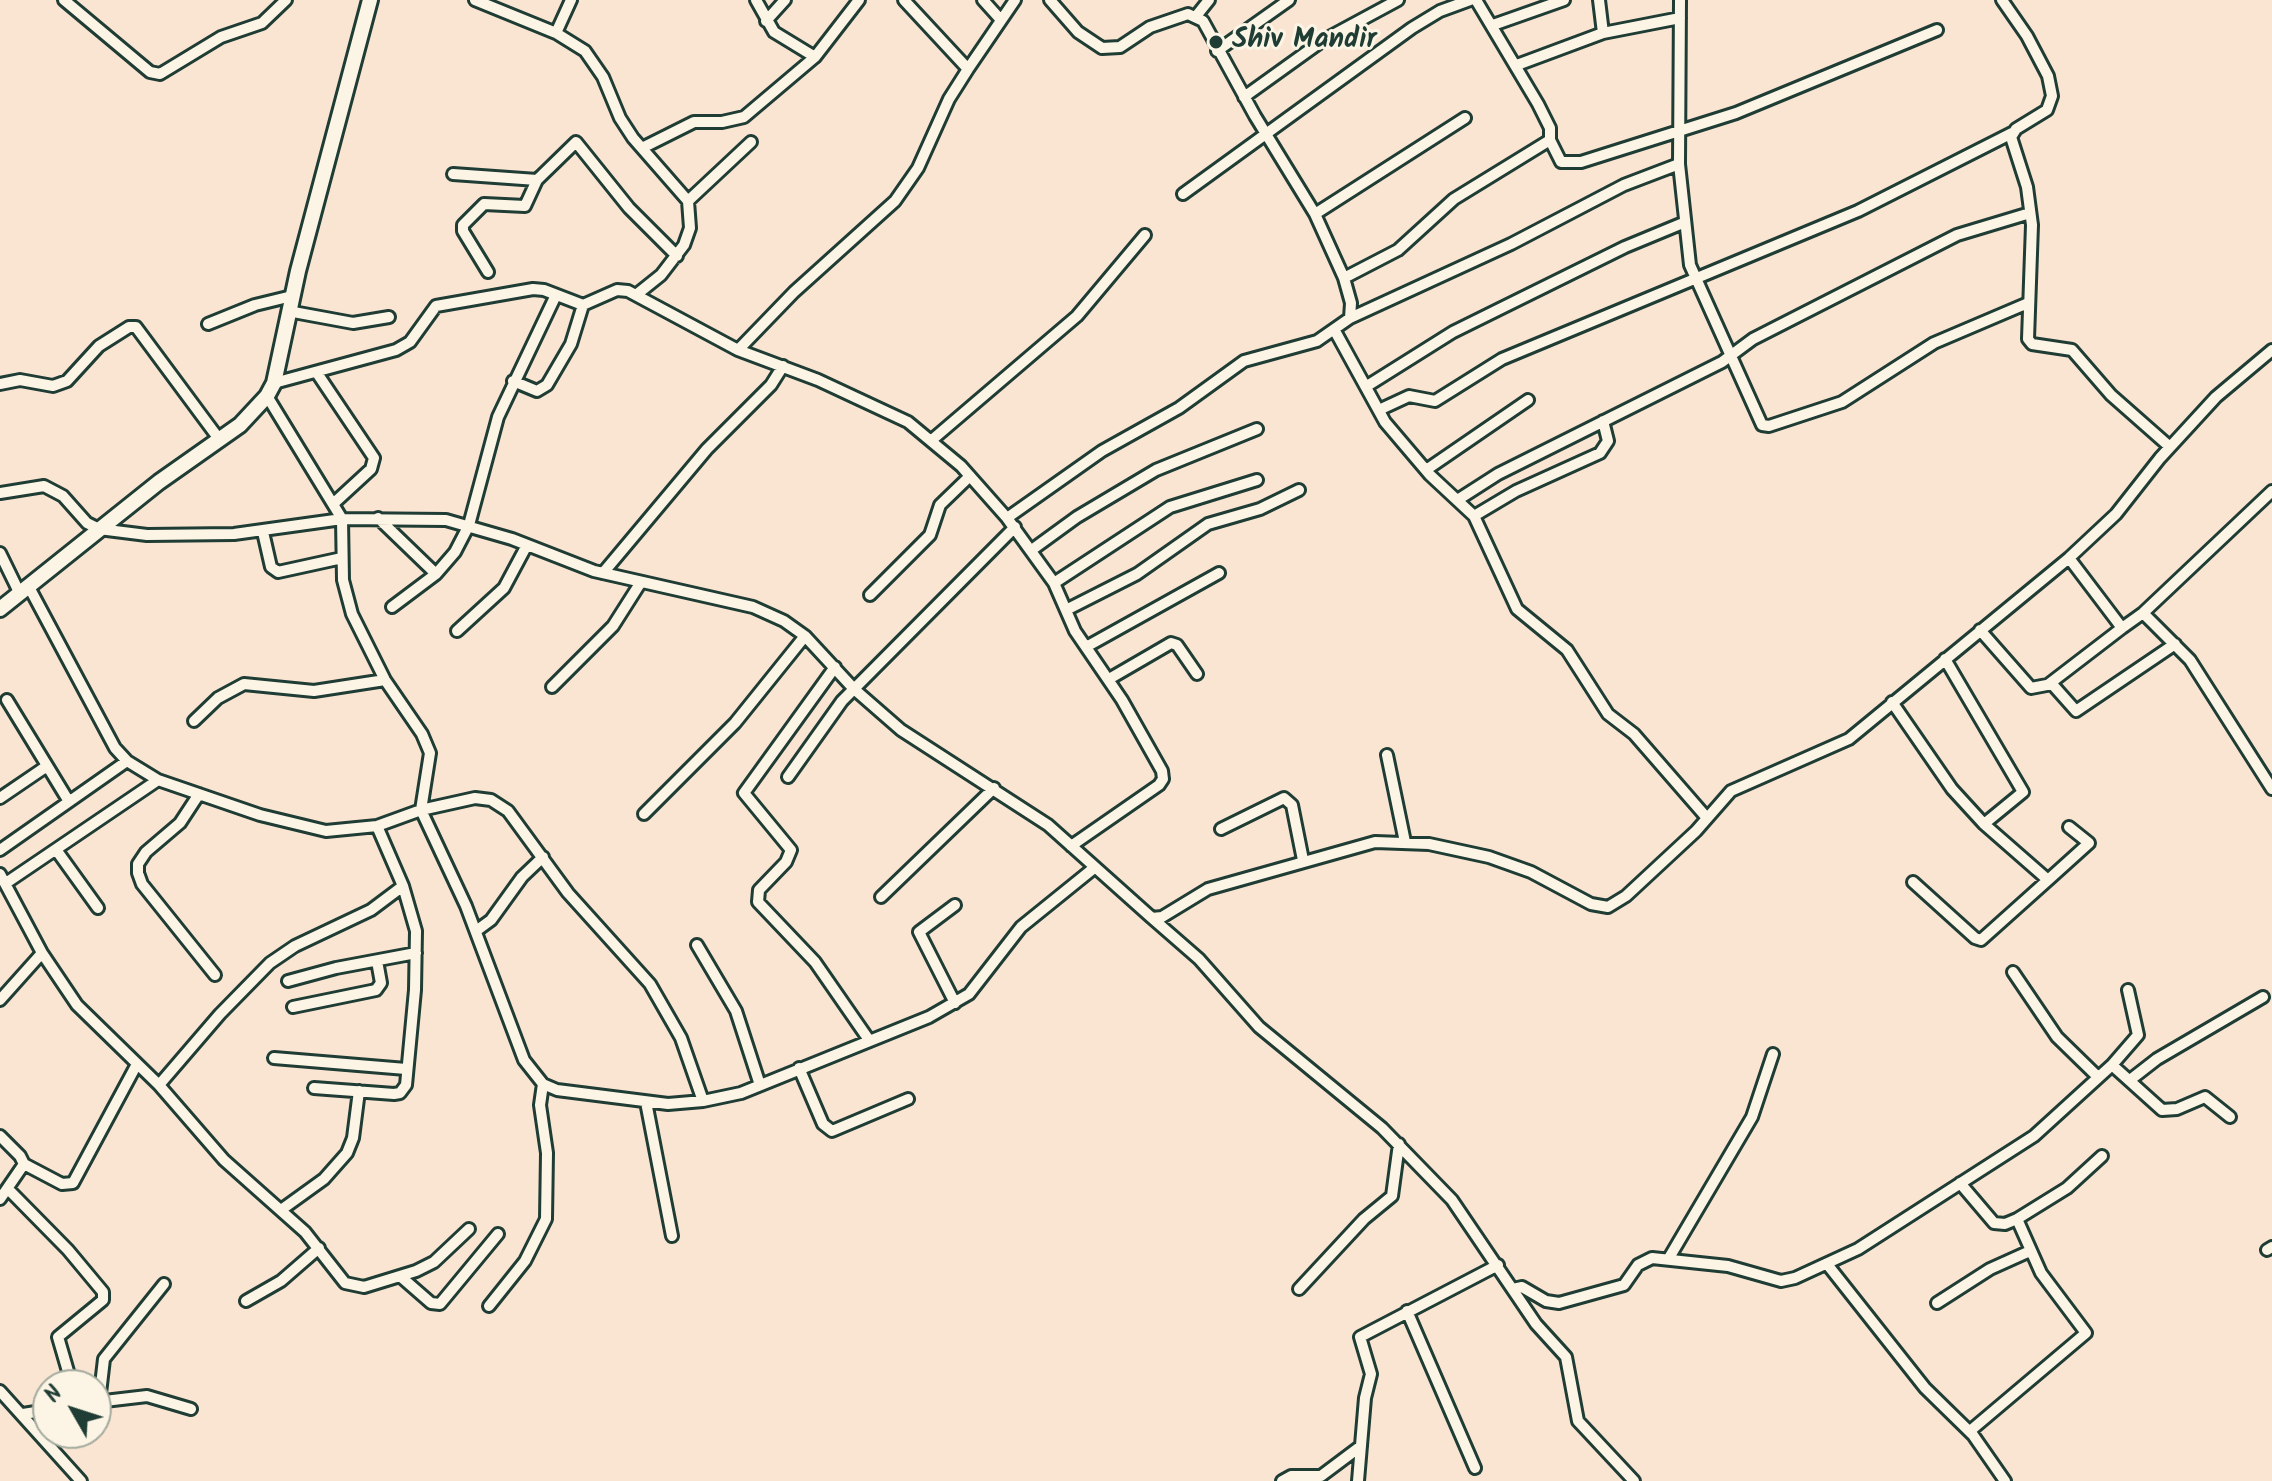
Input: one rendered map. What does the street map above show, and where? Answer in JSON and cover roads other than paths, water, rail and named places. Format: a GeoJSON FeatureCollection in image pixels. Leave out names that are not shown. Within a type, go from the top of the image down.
{"type":"FeatureCollection","features":[{"type":"Feature","properties":{"kind":"main road"},"geometry":{"type":"LineString","coordinates":[[0,609],[99,529],[240,425],[271,389],[290,304],[370,0]]}},
{"type":"Feature","properties":{"kind":"street"},"geometry":{"type":"LineString","coordinates":[[64,0],[150,72],[160,74],[221,37],[262,23],[286,0]]}},
{"type":"Feature","properties":{"kind":"street"},"geometry":{"type":"LineString","coordinates":[[475,0],[572,40],[595,63],[620,118],[688,201],[690,228],[677,256],[661,275],[636,295]]}},
{"type":"Feature","properties":{"kind":"street"},"geometry":{"type":"LineString","coordinates":[[556,33],[571,0]]}},
{"type":"Feature","properties":{"kind":"street"},"geometry":{"type":"LineString","coordinates":[[756,0],[766,21],[782,38],[815,57]]}},
{"type":"Feature","properties":{"kind":"street"},"geometry":{"type":"LineString","coordinates":[[766,21],[785,0]]}},
{"type":"Feature","properties":{"kind":"street"},"geometry":{"type":"LineString","coordinates":[[642,148],[694,122],[722,122],[744,117],[815,57],[859,0]]}},
{"type":"Feature","properties":{"kind":"street"},"geometry":{"type":"LineString","coordinates":[[904,0],[968,69]]}},
{"type":"Feature","properties":{"kind":"street"},"geometry":{"type":"LineString","coordinates":[[983,0],[1001,20]]}},
{"type":"Feature","properties":{"kind":"street"},"geometry":{"type":"LineString","coordinates":[[738,350],[794,292],[895,201],[918,168],[949,99],[1015,0]]}},
{"type":"Feature","properties":{"kind":"street"},"geometry":{"type":"LineString","coordinates":[[1050,0],[1092,44],[1112,49],[1166,21],[1197,15],[1209,0]]}},
{"type":"Feature","properties":{"kind":"street"},"geometry":{"type":"LineString","coordinates":[[1217,51],[1289,0]]}},
{"type":"Feature","properties":{"kind":"street"},"geometry":{"type":"LineString","coordinates":[[1244,97],[1322,41],[1398,0]]}},
{"type":"Feature","properties":{"kind":"street"},"geometry":{"type":"LineString","coordinates":[[1183,194],[1412,28],[1440,11],[1473,0],[1493,25],[1517,65],[1550,128],[1550,140],[1561,162],[1569,164],[1680,133],[1937,30]]}},
{"type":"Feature","properties":{"kind":"street"},"geometry":{"type":"LineString","coordinates":[[1493,25],[1564,0]]}},
{"type":"Feature","properties":{"kind":"street"},"geometry":{"type":"LineString","coordinates":[[1599,0],[1603,33]]}},
{"type":"Feature","properties":{"kind":"street"},"geometry":{"type":"LineString","coordinates":[[1680,0],[1679,164],[1683,223],[1693,276],[1759,421],[1769,426],[1842,402],[1934,343],[2028,303]]}},
{"type":"Feature","properties":{"kind":"street"},"geometry":{"type":"LineString","coordinates":[[1381,409],[1409,396],[1435,401],[1502,359],[1693,276],[1858,211],[2012,133],[2047,110],[2052,96],[2048,76],[2027,36],[2002,0]]}},
{"type":"Feature","properties":{"kind":"street"},"geometry":{"type":"LineString","coordinates":[[1197,15],[1315,214],[1344,278],[1351,303],[1350,318]]}},
{"type":"Feature","properties":{"kind":"street"},"geometry":{"type":"LineString","coordinates":[[1517,65],[1603,33],[1680,18]]}},
{"type":"Feature","properties":{"kind":"street"},"geometry":{"type":"LineString","coordinates":[[1315,214],[1465,118]]}},
{"type":"Feature","properties":{"kind":"street"},"geometry":{"type":"LineString","coordinates":[[2012,133],[2030,213],[2032,269],[2026,333],[2032,344],[2072,350],[2111,395],[2170,447]]}},
{"type":"Feature","properties":{"kind":"street"},"geometry":{"type":"LineString","coordinates":[[1344,278],[1380,263],[1463,192],[1550,140]]}},
{"type":"Feature","properties":{"kind":"street"},"geometry":{"type":"LineString","coordinates":[[488,272],[463,231],[463,225],[484,204],[525,206],[537,180],[576,142],[629,208],[677,256]]}},
{"type":"Feature","properties":{"kind":"street"},"geometry":{"type":"LineString","coordinates":[[688,201],[751,142]]}},
{"type":"Feature","properties":{"kind":"street"},"geometry":{"type":"LineString","coordinates":[[788,777],[854,689],[1011,522],[1102,451],[1179,408],[1244,361],[1317,341],[1350,318],[1485,257],[1624,185],[1679,164]]}},
{"type":"Feature","properties":{"kind":"street"},"geometry":{"type":"LineString","coordinates":[[453,174],[537,180]]}},
{"type":"Feature","properties":{"kind":"street"},"geometry":{"type":"LineString","coordinates":[[1459,499],[1498,474],[1729,357],[1753,339],[1969,229],[2030,213]]}},
{"type":"Feature","properties":{"kind":"street"},"geometry":{"type":"LineString","coordinates":[[1367,386],[1413,354],[1466,325],[1625,247],[1683,223]]}},
{"type":"Feature","properties":{"kind":"street"},"geometry":{"type":"LineString","coordinates":[[933,439],[1077,316],[1145,235]]}},
{"type":"Feature","properties":{"kind":"street"},"geometry":{"type":"LineString","coordinates":[[1071,846],[1163,779],[1033,549],[970,476],[933,439],[873,404],[738,350],[636,295],[617,290],[583,305],[533,289],[436,306],[403,346],[271,389],[342,519],[343,580],[352,614],[385,680],[422,734],[430,753],[421,810],[476,931],[524,1060],[543,1084],[557,1090],[646,1102],[703,1101],[760,1085],[955,1003],[983,979],[1021,927],[1094,868]]}},
{"type":"Feature","properties":{"kind":"street"},"geometry":{"type":"LineString","coordinates":[[392,607],[436,574],[455,552],[469,525],[498,417],[556,295]]}},
{"type":"Feature","properties":{"kind":"street"},"geometry":{"type":"LineString","coordinates":[[208,324],[255,305],[290,304],[353,323],[389,317]]}},
{"type":"Feature","properties":{"kind":"street"},"geometry":{"type":"LineString","coordinates":[[513,381],[537,391],[547,385],[571,344],[583,305]]}},
{"type":"Feature","properties":{"kind":"street"},"geometry":{"type":"LineString","coordinates":[[0,384],[20,380],[53,386],[67,381],[99,346],[129,327],[136,327],[219,439]]}},
{"type":"Feature","properties":{"kind":"street"},"geometry":{"type":"LineString","coordinates":[[1335,331],[1381,409],[1385,422],[1426,470],[1474,516],[1517,609],[1567,650],[1608,714],[1634,734],[1707,818]]}},
{"type":"Feature","properties":{"kind":"street"},"geometry":{"type":"LineString","coordinates":[[1152,918],[1162,917],[1208,889],[1375,842],[1405,842],[1489,857],[1531,872],[1591,904],[1608,907],[1626,896],[1731,791],[1834,748],[2069,558],[2116,514],[2170,447],[2235,378],[2272,350]]}},
{"type":"Feature","properties":{"kind":"street"},"geometry":{"type":"LineString","coordinates":[[603,573],[707,449],[771,385],[783,366]]}},
{"type":"Feature","properties":{"kind":"street"},"geometry":{"type":"LineString","coordinates":[[317,373],[374,458],[371,469],[333,504]]}},
{"type":"Feature","properties":{"kind":"street"},"geometry":{"type":"LineString","coordinates":[[1426,470],[1528,400]]}},
{"type":"Feature","properties":{"kind":"street"},"geometry":{"type":"LineString","coordinates":[[1474,516],[1516,491],[1600,453],[1608,441],[1603,421]]}},
{"type":"Feature","properties":{"kind":"street"},"geometry":{"type":"LineString","coordinates":[[1033,549],[1077,517],[1156,470],[1257,429]]}},
{"type":"Feature","properties":{"kind":"street"},"geometry":{"type":"LineString","coordinates":[[870,595],[930,535],[940,505],[970,476]]}},
{"type":"Feature","properties":{"kind":"street"},"geometry":{"type":"LineString","coordinates":[[1054,583],[1170,507],[1257,480]]}},
{"type":"Feature","properties":{"kind":"street"},"geometry":{"type":"LineString","coordinates":[[0,493],[44,486],[55,489],[78,516],[99,529],[189,536],[263,532],[342,519],[420,517],[469,525],[603,573],[753,607],[784,621],[805,636],[854,689],[901,730],[1048,825],[1199,959],[1285,1051],[1399,1144],[1452,1200],[1536,1324],[1566,1357],[1578,1421],[1634,1481]]}},
{"type":"Feature","properties":{"kind":"street"},"geometry":{"type":"LineString","coordinates":[[1066,610],[1137,574],[1208,524],[1260,509],[1299,490]]}},
{"type":"Feature","properties":{"kind":"street"},"geometry":{"type":"LineString","coordinates":[[1980,630],[2031,688],[2049,684],[2143,613],[2272,491]]}},
{"type":"Feature","properties":{"kind":"street"},"geometry":{"type":"LineString","coordinates":[[378,518],[436,574]]}},
{"type":"Feature","properties":{"kind":"street"},"geometry":{"type":"LineString","coordinates":[[263,532],[271,567],[278,572],[342,558]]}},
{"type":"Feature","properties":{"kind":"street"},"geometry":{"type":"LineString","coordinates":[[457,631],[504,588],[527,545]]}},
{"type":"Feature","properties":{"kind":"street"},"geometry":{"type":"LineString","coordinates":[[2069,558],[2122,628]]}},
{"type":"Feature","properties":{"kind":"street"},"geometry":{"type":"LineString","coordinates":[[1,559],[25,590],[100,724],[127,761],[158,780],[301,827],[326,831],[377,826],[421,810],[475,798],[491,800],[508,811],[568,893],[650,984],[681,1038],[703,1101]]}},
{"type":"Feature","properties":{"kind":"street"},"geometry":{"type":"LineString","coordinates":[[1086,647],[1219,573]]}},
{"type":"Feature","properties":{"kind":"street"},"geometry":{"type":"LineString","coordinates":[[552,687],[613,626],[641,582]]}},
{"type":"Feature","properties":{"kind":"street"},"geometry":{"type":"LineString","coordinates":[[2143,613],[2201,675],[2272,789]]}},
{"type":"Feature","properties":{"kind":"street"},"geometry":{"type":"LineString","coordinates":[[644,814],[735,723],[805,636]]}},
{"type":"Feature","properties":{"kind":"street"},"geometry":{"type":"LineString","coordinates":[[1109,679],[1171,643],[1177,645],[1197,674]]}},
{"type":"Feature","properties":{"kind":"street"},"geometry":{"type":"LineString","coordinates":[[2049,684],[2079,711],[2175,644]]}},
{"type":"Feature","properties":{"kind":"street"},"geometry":{"type":"LineString","coordinates":[[1945,659],[2023,792],[1984,824]]}},
{"type":"Feature","properties":{"kind":"street"},"geometry":{"type":"LineString","coordinates":[[835,667],[746,788],[744,797],[791,850],[786,862],[759,890],[758,902],[815,962],[869,1040]]}},
{"type":"Feature","properties":{"kind":"street"},"geometry":{"type":"LineString","coordinates":[[194,721],[218,698],[244,684],[314,691],[385,680]]}},
{"type":"Feature","properties":{"kind":"street"},"geometry":{"type":"LineString","coordinates":[[7,700],[68,800]]}},
{"type":"Feature","properties":{"kind":"street"},"geometry":{"type":"LineString","coordinates":[[1892,702],[1952,789],[1984,824],[2048,880]]}},
{"type":"Feature","properties":{"kind":"street"},"geometry":{"type":"LineString","coordinates":[[1387,755],[1405,842]]}},
{"type":"Feature","properties":{"kind":"street"},"geometry":{"type":"LineString","coordinates":[[0,850],[127,761]]}},
{"type":"Feature","properties":{"kind":"street"},"geometry":{"type":"LineString","coordinates":[[0,798],[47,766]]}},
{"type":"Feature","properties":{"kind":"street"},"geometry":{"type":"LineString","coordinates":[[158,780],[57,851],[3,878],[42,953],[77,1005],[159,1085],[224,1160],[319,1248],[337,1276],[354,1288],[400,1276],[434,1262],[469,1229]]}},
{"type":"Feature","properties":{"kind":"street"},"geometry":{"type":"LineString","coordinates":[[881,897],[994,788]]}},
{"type":"Feature","properties":{"kind":"street"},"geometry":{"type":"LineString","coordinates":[[199,794],[180,823],[146,852],[138,864],[138,873],[142,884],[215,975]]}},
{"type":"Feature","properties":{"kind":"street"},"geometry":{"type":"LineString","coordinates":[[1221,829],[1284,798],[1292,805],[1303,860]]}},
{"type":"Feature","properties":{"kind":"street"},"geometry":{"type":"LineString","coordinates":[[314,1088],[400,1093],[406,1085],[416,931],[403,886],[377,826]]}},
{"type":"Feature","properties":{"kind":"street"},"geometry":{"type":"LineString","coordinates":[[1913,882],[1981,940],[2089,843],[2069,827]]}},
{"type":"Feature","properties":{"kind":"street"},"geometry":{"type":"LineString","coordinates":[[57,851],[98,908]]}},
{"type":"Feature","properties":{"kind":"street"},"geometry":{"type":"LineString","coordinates":[[476,931],[500,910],[522,877],[543,857]]}},
{"type":"Feature","properties":{"kind":"street"},"geometry":{"type":"LineString","coordinates":[[159,1085],[220,1014],[270,963],[295,946],[371,910],[403,886]]}},
{"type":"Feature","properties":{"kind":"street"},"geometry":{"type":"LineString","coordinates":[[955,905],[923,927],[919,938],[955,1003]]}},
{"type":"Feature","properties":{"kind":"street"},"geometry":{"type":"LineString","coordinates":[[697,945],[736,1011],[760,1085]]}},
{"type":"Feature","properties":{"kind":"street"},"geometry":{"type":"LineString","coordinates":[[0,1000],[42,953]]}},
{"type":"Feature","properties":{"kind":"street"},"geometry":{"type":"LineString","coordinates":[[288,981],[416,953]]}},
{"type":"Feature","properties":{"kind":"street"},"geometry":{"type":"LineString","coordinates":[[293,1007],[376,990],[381,983],[377,961]]}},
{"type":"Feature","properties":{"kind":"street"},"geometry":{"type":"LineString","coordinates":[[2013,972],[2057,1037],[2098,1077]]}},
{"type":"Feature","properties":{"kind":"street"},"geometry":{"type":"LineString","coordinates":[[1513,1289],[1522,1287],[1546,1301],[1559,1303],[1624,1285],[1644,1260],[1669,1258],[1728,1266],[1781,1281],[1858,1249],[2041,1131],[2112,1065],[2138,1035],[2128,990]]}},
{"type":"Feature","properties":{"kind":"street"},"geometry":{"type":"LineString","coordinates":[[2130,1080],[2157,1059],[2263,997]]}},
{"type":"Feature","properties":{"kind":"street"},"geometry":{"type":"LineString","coordinates":[[1669,1258],[1752,1117],[1773,1054]]}},
{"type":"Feature","properties":{"kind":"street"},"geometry":{"type":"LineString","coordinates":[[274,1058],[406,1069]]}},
{"type":"Feature","properties":{"kind":"street"},"geometry":{"type":"LineString","coordinates":[[0,1136],[13,1147],[24,1164],[62,1184],[73,1183],[137,1064]]}},
{"type":"Feature","properties":{"kind":"street"},"geometry":{"type":"LineString","coordinates":[[2112,1065],[2162,1110],[2177,1109],[2205,1097],[2230,1117]]}},
{"type":"Feature","properties":{"kind":"street"},"geometry":{"type":"LineString","coordinates":[[799,1068],[823,1124],[832,1131],[908,1099]]}},
{"type":"Feature","properties":{"kind":"street"},"geometry":{"type":"LineString","coordinates":[[489,1306],[525,1261],[546,1219],[547,1153],[540,1105],[543,1084]]}},
{"type":"Feature","properties":{"kind":"street"},"geometry":{"type":"LineString","coordinates":[[281,1210],[324,1179],[347,1153],[353,1138],[359,1091]]}},
{"type":"Feature","properties":{"kind":"street"},"geometry":{"type":"LineString","coordinates":[[646,1102],[672,1236]]}},
{"type":"Feature","properties":{"kind":"street"},"geometry":{"type":"LineString","coordinates":[[1299,1289],[1364,1219],[1392,1196],[1399,1144]]}},
{"type":"Feature","properties":{"kind":"street"},"geometry":{"type":"LineString","coordinates":[[1960,1183],[1994,1223],[2005,1224],[2084,1175],[2102,1156]]}},
{"type":"Feature","properties":{"kind":"street"},"geometry":{"type":"LineString","coordinates":[[0,1199],[24,1164]]}},
{"type":"Feature","properties":{"kind":"street"},"geometry":{"type":"LineString","coordinates":[[8,1189],[60,1241],[103,1292],[103,1300],[58,1337],[67,1369]]}},
{"type":"Feature","properties":{"kind":"street"},"geometry":{"type":"LineString","coordinates":[[1970,1431],[2086,1333],[2050,1287],[2017,1219]]}},
{"type":"Feature","properties":{"kind":"street"},"geometry":{"type":"LineString","coordinates":[[400,1276],[431,1303],[440,1304],[498,1234]]}},
{"type":"Feature","properties":{"kind":"street"},"geometry":{"type":"LineString","coordinates":[[246,1301],[281,1281],[319,1248]]}},
{"type":"Feature","properties":{"kind":"street"},"geometry":{"type":"LineString","coordinates":[[1937,1303],[1999,1264],[2030,1251]]}},
{"type":"Feature","properties":{"kind":"street"},"geometry":{"type":"LineString","coordinates":[[1827,1264],[1925,1388],[1970,1431],[2005,1481]]}},
{"type":"Feature","properties":{"kind":"street"},"geometry":{"type":"LineString","coordinates":[[1358,1481],[1371,1374],[1360,1337],[1498,1265]]}},
{"type":"Feature","properties":{"kind":"street"},"geometry":{"type":"LineString","coordinates":[[103,1369],[104,1359],[164,1284]]}},
{"type":"Feature","properties":{"kind":"street"},"geometry":{"type":"LineString","coordinates":[[1407,1311],[1475,1468]]}},
{"type":"Feature","properties":{"kind":"street"},"geometry":{"type":"LineString","coordinates":[[0,1391],[81,1481]]}},
{"type":"Feature","properties":{"kind":"street"},"geometry":{"type":"LineString","coordinates":[[112,1400],[147,1396],[191,1409]]}},
{"type":"Feature","properties":{"kind":"street"},"geometry":{"type":"LineString","coordinates":[[23,1414],[32,1413]]}},
{"type":"Feature","properties":{"kind":"street"},"geometry":{"type":"LineString","coordinates":[[1282,1481],[1291,1476],[1316,1478],[1361,1446]]}},
{"type":"Feature","properties":{"kind":"place","name":"Shiv Mandir"},"geometry":{"type":"Point","coordinates":[1216,42]}}]}
